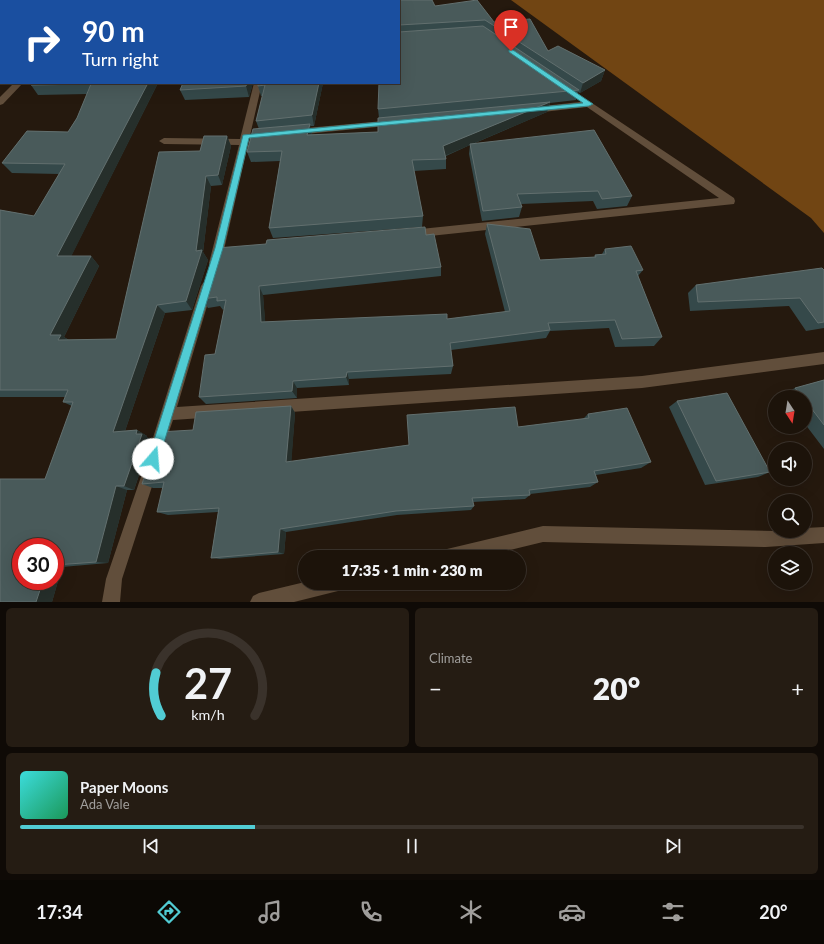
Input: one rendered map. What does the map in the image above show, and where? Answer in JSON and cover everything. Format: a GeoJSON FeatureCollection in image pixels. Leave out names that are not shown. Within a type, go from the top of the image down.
{"type":"FeatureCollection","features":[{"type":"Feature","properties":{"kind":"street"},"geometry":{"type":"LineString","coordinates":[[0,102],[18,84]]}},
{"type":"Feature","properties":{"kind":"street"},"geometry":{"type":"LineString","coordinates":[[111,602],[114,579],[223,248],[248,138],[258,84]]}},
{"type":"Feature","properties":{"kind":"street"},"geometry":{"type":"LineString","coordinates":[[401,235],[730,201],[576,95]]}},
{"type":"Feature","properties":{"kind":"street"},"geometry":{"type":"LineString","coordinates":[[527,110],[589,104]]}},
{"type":"Feature","properties":{"kind":"street"},"geometry":{"type":"LineString","coordinates":[[285,133],[403,122]]}},
{"type":"Feature","properties":{"kind":"street"},"geometry":{"type":"LineString","coordinates":[[164,141],[248,138]]}},
{"type":"Feature","properties":{"kind":"street"},"geometry":{"type":"LineString","coordinates":[[168,414],[642,382],[824,358]]}},
{"type":"Feature","properties":{"kind":"street"},"geometry":{"type":"LineString","coordinates":[[476,550],[543,534],[766,539],[824,535]]}},
{"type":"Feature","properties":{"kind":"street"},"geometry":{"type":"LineString","coordinates":[[259,602],[309,590]]}},
{"type":"Feature","properties":{"kind":"shaded area"},"geometry":{"type":"Polygon","coordinates":[[[511,0],[824,0],[824,233],[811,218],[511,0]]]}},
{"type":"Feature","properties":{"kind":"building"},"geometry":{"type":"Polygon","coordinates":[[[400,0],[432,0],[435,6],[477,0],[494,22],[530,19],[548,51],[558,46],[605,70],[583,83],[485,20],[400,25],[400,0]]]}},
{"type":"Feature","properties":{"kind":"building"},"geometry":{"type":"Polygon","coordinates":[[[483,26],[579,90],[378,109],[379,84],[400,84],[400,32],[483,26]]]}},
{"type":"Feature","properties":{"kind":"building"},"geometry":{"type":"Polygon","coordinates":[[[32,84],[91,84],[31,85],[32,84]]]}},
{"type":"Feature","properties":{"kind":"building"},"geometry":{"type":"Polygon","coordinates":[[[91,84],[147,84],[57,256],[91,256],[50,335],[61,335],[58,340],[116,339],[159,152],[200,151],[204,136],[227,136],[218,175],[206,176],[196,251],[202,250],[186,301],[157,305],[113,432],[137,430],[136,434],[142,434],[124,486],[116,486],[96,562],[64,564],[64,538],[12,538],[12,590],[40,590],[36,602],[0,602],[0,479],[45,479],[73,402],[63,402],[68,390],[0,390],[0,210],[34,216],[65,164],[2,163],[27,131],[68,132],[77,118],[91,84]]]}},
{"type":"Feature","properties":{"kind":"building"},"geometry":{"type":"Polygon","coordinates":[[[183,84],[247,84],[246,86],[180,90],[183,84]]]}},
{"type":"Feature","properties":{"kind":"building"},"geometry":{"type":"Polygon","coordinates":[[[258,84],[319,84],[312,115],[256,121],[265,85],[258,86],[258,84]]]}},
{"type":"Feature","properties":{"kind":"building"},"geometry":{"type":"Polygon","coordinates":[[[550,102],[443,146],[446,159],[412,160],[423,216],[269,228],[282,151],[247,152],[253,129],[310,124],[307,135],[378,132],[378,118],[550,102]]]}},
{"type":"Feature","properties":{"kind":"building"},"geometry":{"type":"Polygon","coordinates":[[[594,130],[632,196],[602,199],[598,191],[517,194],[522,207],[483,211],[470,144],[594,130]]]}},
{"type":"Feature","properties":{"kind":"building"},"geometry":{"type":"Polygon","coordinates":[[[487,224],[530,229],[540,260],[596,257],[595,255],[606,254],[605,249],[631,246],[643,270],[636,271],[662,337],[622,339],[615,320],[548,323],[550,330],[450,343],[453,366],[347,372],[346,377],[293,381],[292,391],[199,397],[205,355],[215,354],[226,300],[217,301],[217,297],[202,299],[217,248],[266,244],[267,240],[425,227],[426,235],[434,234],[441,267],[259,286],[261,322],[447,314],[447,319],[510,311],[487,224]]]}},
{"type":"Feature","properties":{"kind":"building"},"geometry":{"type":"Polygon","coordinates":[[[822,268],[824,270],[824,322],[818,323],[800,298],[698,302],[696,285],[822,268]]]}},
{"type":"Feature","properties":{"kind":"building"},"geometry":{"type":"Polygon","coordinates":[[[824,380],[824,425],[812,409],[812,390],[797,390],[795,388],[824,380]]]}},
{"type":"Feature","properties":{"kind":"building"},"geometry":{"type":"Polygon","coordinates":[[[727,393],[768,468],[768,472],[716,481],[677,401],[727,393]]]}},
{"type":"Feature","properties":{"kind":"building"},"geometry":{"type":"Polygon","coordinates":[[[291,406],[286,462],[409,445],[407,415],[515,407],[518,427],[589,418],[588,414],[627,408],[651,462],[594,471],[598,482],[529,490],[530,495],[472,498],[474,506],[396,511],[280,529],[278,552],[211,558],[219,508],[157,512],[164,482],[142,484],[159,432],[193,430],[196,412],[291,406]]]}},
{"type":"Feature","properties":{"kind":"route"},"geometry":{"type":"LineString","coordinates":[[153,459],[219,248],[246,136],[324,130],[589,104],[511,51]]}}]}
